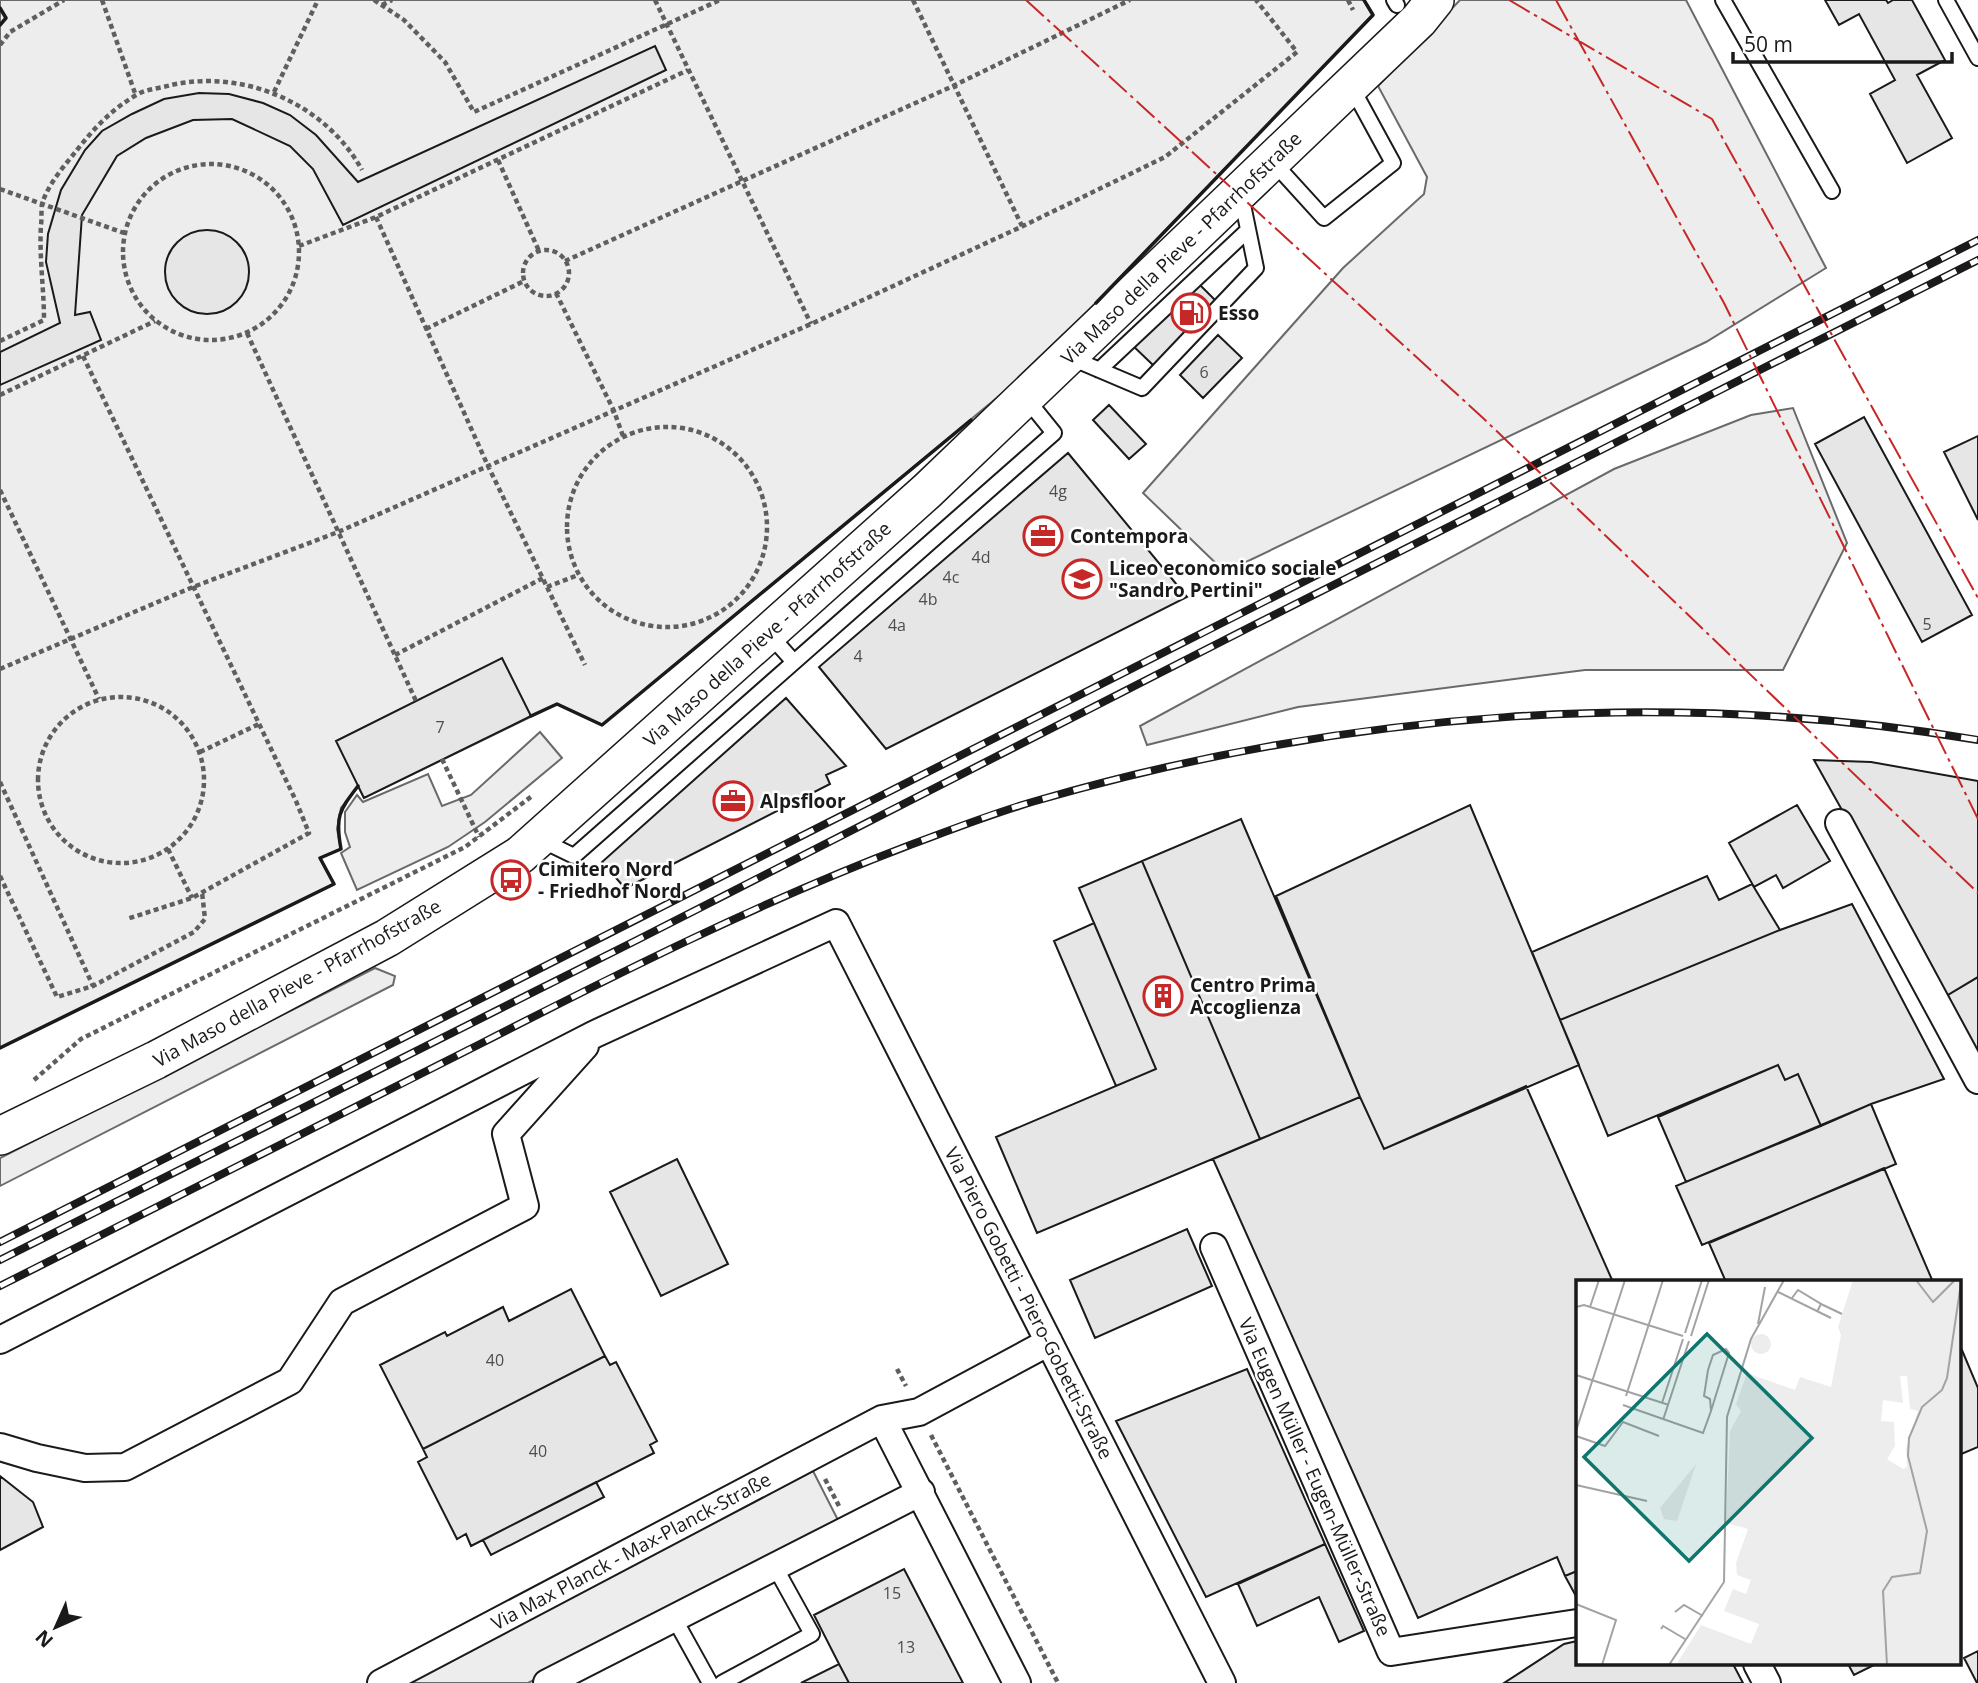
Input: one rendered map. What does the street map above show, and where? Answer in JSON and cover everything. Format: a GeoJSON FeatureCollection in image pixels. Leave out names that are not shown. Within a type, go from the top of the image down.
{"type":"FeatureCollection","features":[{"type":"Feature","properties":{"kind":"street","name":"Via Maso della Pieve - Pfarrhofstraße"},"geometry":{"type":"LineString","coordinates":[[0,1136],[156,1060],[387,938],[520,855],[927,491],[1025,397],[1084,363],[1240,191],[1419,20],[1436,0]]}},
{"type":"Feature","properties":{"kind":"street"},"geometry":{"type":"LineString","coordinates":[[1839,823],[1978,1080]]}},
{"type":"Feature","properties":{"kind":"street","name":"Via Piero Gobetti - Piero-Gobetti-Straße"},"geometry":{"type":"LineString","coordinates":[[595,1034],[836,923],[1222,1683]]}},
{"type":"Feature","properties":{"kind":"street"},"geometry":{"type":"LineString","coordinates":[[0,1340],[595,1034]]}},
{"type":"Feature","properties":{"kind":"street"},"geometry":{"type":"LineString","coordinates":[[0,1447],[85,1468],[125,1467],[290,1381],[342,1302],[525,1206],[506,1134],[595,1034]]}},
{"type":"Feature","properties":{"kind":"street","name":"Via Eugen Müller - Eugen-Müller-Straße"},"geometry":{"type":"LineString","coordinates":[[1214,1247],[1391,1651],[1576,1623]]}},
{"type":"Feature","properties":{"kind":"street","name":"Via Max Planck - Max-Planck-Straße"},"geometry":{"type":"LineString","coordinates":[[381,1683],[882,1419],[919,1412],[1049,1342]]}},
{"type":"Feature","properties":{"kind":"street"},"geometry":{"type":"LineString","coordinates":[[882,1419],[1017,1683]]}},
{"type":"Feature","properties":{"kind":"street"},"geometry":{"type":"LineString","coordinates":[[547,1683],[921,1492]]}},
{"type":"Feature","properties":{"kind":"street"},"geometry":{"type":"LineString","coordinates":[[1759,1666],[1767,1683]]}},
{"type":"Feature","properties":{"kind":"lane"},"geometry":{"type":"LineString","coordinates":[[1723,0],[1832,191]]}},
{"type":"Feature","properties":{"kind":"lane"},"geometry":{"type":"LineString","coordinates":[[1947,0],[1978,58]]}},
{"type":"Feature","properties":{"kind":"lane"},"geometry":{"type":"LineString","coordinates":[[1272,160],[1324,218],[1393,163],[1350,86]]}},
{"type":"Feature","properties":{"kind":"lane"},"geometry":{"type":"LineString","coordinates":[[1240,191],[1256,268],[1142,388],[1084,363],[1248,230]]}},
{"type":"Feature","properties":{"kind":"lane"},"geometry":{"type":"LineString","coordinates":[[538,838],[574,856],[1054,433],[1025,397]]}},
{"type":"Feature","properties":{"kind":"lane"},"geometry":{"type":"LineString","coordinates":[[768,633],[794,662]]}},
{"type":"Feature","properties":{"kind":"lane"},"geometry":{"type":"LineString","coordinates":[[722,1683],[812,1634],[775,1567]]}},
{"type":"Feature","properties":{"kind":"lane"},"geometry":{"type":"LineString","coordinates":[[674,1618],[709,1683]]}},
{"type":"Feature","properties":{"kind":"path"},"geometry":{"type":"LineString","coordinates":[[0,45],[10,32],[64,0]]}},
{"type":"Feature","properties":{"kind":"path"},"geometry":{"type":"LineString","coordinates":[[102,0],[136,96]]}},
{"type":"Feature","properties":{"kind":"path"},"geometry":{"type":"LineString","coordinates":[[274,92],[318,0]]}},
{"type":"Feature","properties":{"kind":"path"},"geometry":{"type":"LineString","coordinates":[[374,0],[404,20],[445,62],[474,111],[720,0]]}},
{"type":"Feature","properties":{"kind":"path"},"geometry":{"type":"LineString","coordinates":[[382,5],[393,0]]}},
{"type":"Feature","properties":{"kind":"path"},"geometry":{"type":"LineString","coordinates":[[655,0],[811,324]]}},
{"type":"Feature","properties":{"kind":"path"},"geometry":{"type":"LineString","coordinates":[[913,0],[1023,226]]}},
{"type":"Feature","properties":{"kind":"path"},"geometry":{"type":"LineString","coordinates":[[565,261],[741,179],[953,86],[1130,0]]}},
{"type":"Feature","properties":{"kind":"path"},"geometry":{"type":"LineString","coordinates":[[0,669],[193,587],[338,532],[614,411],[811,324],[1165,157],[1297,52],[1256,0]]}},
{"type":"Feature","properties":{"kind":"path"},"geometry":{"type":"LineString","coordinates":[[1348,0],[1353,10]]}},
{"type":"Feature","properties":{"kind":"path"},"geometry":{"type":"LineString","coordinates":[[299,246],[376,217],[688,70]]}},
{"type":"Feature","properties":{"kind":"path"},"geometry":{"type":"LineString","coordinates":[[0,341],[44,320],[44,291],[39,254],[42,204],[52,184],[91,131],[115,108],[142,92],[199,82],[246,84],[274,92],[320,121],[355,158],[362,170]]}},
{"type":"Feature","properties":{"kind":"path"},"geometry":{"type":"LineString","coordinates":[[498,160],[539,251]]}},
{"type":"Feature","properties":{"kind":"path"},"geometry":{"type":"LineString","coordinates":[[203,163],[231,165],[257,176],[279,194],[293,219],[299,246],[297,273],[287,298],[270,318],[247,333],[224,340],[200,340],[176,333],[155,321],[138,303],[127,281],[122,258],[124,233],[134,207],[152,185],[175,170],[203,163]]}},
{"type":"Feature","properties":{"kind":"path"},"geometry":{"type":"LineString","coordinates":[[0,189],[124,233]]}},
{"type":"Feature","properties":{"kind":"path"},"geometry":{"type":"LineString","coordinates":[[376,217],[488,466],[585,665]]}},
{"type":"Feature","properties":{"kind":"path"},"geometry":{"type":"LineString","coordinates":[[554,251],[565,261],[568,268],[566,283],[556,293],[549,296],[534,293],[524,281],[523,267],[532,254],[554,251]]}},
{"type":"Feature","properties":{"kind":"path"},"geometry":{"type":"LineString","coordinates":[[426,328],[524,281]]}},
{"type":"Feature","properties":{"kind":"path"},"geometry":{"type":"LineString","coordinates":[[556,293],[624,436]]}},
{"type":"Feature","properties":{"kind":"path"},"geometry":{"type":"LineString","coordinates":[[0,396],[155,321]]}},
{"type":"Feature","properties":{"kind":"path"},"geometry":{"type":"LineString","coordinates":[[247,333],[416,701]]}},
{"type":"Feature","properties":{"kind":"path"},"geometry":{"type":"LineString","coordinates":[[83,356],[309,833],[192,898],[127,919]]}},
{"type":"Feature","properties":{"kind":"path"},"geometry":{"type":"LineString","coordinates":[[655,427],[688,428],[719,440],[744,461],[761,491],[768,524],[764,557],[748,587],[724,611],[694,625],[660,628],[627,620],[599,602],[578,575],[567,544],[567,511],[577,480],[597,454],[624,436],[655,427]]}},
{"type":"Feature","properties":{"kind":"path"},"geometry":{"type":"LineString","coordinates":[[0,490],[99,699]]}},
{"type":"Feature","properties":{"kind":"path"},"geometry":{"type":"LineString","coordinates":[[547,587],[578,575]]}},
{"type":"Feature","properties":{"kind":"path"},"geometry":{"type":"LineString","coordinates":[[395,655],[542,578]]}},
{"type":"Feature","properties":{"kind":"path"},"geometry":{"type":"LineString","coordinates":[[123,696],[148,701],[170,712],[188,730],[200,752],[204,779],[200,806],[188,830],[168,849],[144,860],[118,863],[92,858],[69,845],[51,826],[40,802],[37,776],[42,750],[55,727],[74,710],[99,699],[123,696]]}},
{"type":"Feature","properties":{"kind":"path"},"geometry":{"type":"LineString","coordinates":[[200,752],[259,724]]}},
{"type":"Feature","properties":{"kind":"path"},"geometry":{"type":"LineString","coordinates":[[442,760],[479,837]]}},
{"type":"Feature","properties":{"kind":"path"},"geometry":{"type":"LineString","coordinates":[[0,782],[93,986]]}},
{"type":"Feature","properties":{"kind":"path"},"geometry":{"type":"LineString","coordinates":[[34,1081],[81,1040],[465,847],[537,793]]}},
{"type":"Feature","properties":{"kind":"path"},"geometry":{"type":"LineString","coordinates":[[168,849],[192,898]]}},
{"type":"Feature","properties":{"kind":"path"},"geometry":{"type":"LineString","coordinates":[[0,876],[57,998],[93,986],[194,932],[205,919],[202,892]]}},
{"type":"Feature","properties":{"kind":"path"},"geometry":{"type":"LineString","coordinates":[[897,1369],[1058,1683]]}},
{"type":"Feature","properties":{"kind":"path"},"geometry":{"type":"LineString","coordinates":[[813,1455],[850,1528]]}},
{"type":"Feature","properties":{"kind":"shaded area"},"geometry":{"type":"Polygon","coordinates":[[[0,0],[1364,0],[1373,15],[1034,367],[602,725],[557,704],[364,798],[358,786],[341,808],[337,829],[341,849],[320,858],[334,884],[0,1048],[0,0]]]}},
{"type":"Feature","properties":{"kind":"shaded area"},"geometry":{"type":"Polygon","coordinates":[[[1460,0],[1686,0],[1826,268],[1706,342],[1225,572],[1143,493],[1343,268],[1424,194],[1427,177],[1378,86],[1460,0]]]}},
{"type":"Feature","properties":{"kind":"shaded area"},"geometry":{"type":"Polygon","coordinates":[[[1793,408],[1847,543],[1783,670],[1585,670],[1298,707],[1147,745],[1140,726],[1614,469],[1751,415],[1793,408]]]}},
{"type":"Feature","properties":{"kind":"shaded area"},"geometry":{"type":"Polygon","coordinates":[[[540,732],[562,758],[485,822],[448,847],[357,890],[341,853],[350,847],[345,832],[345,812],[357,795],[363,802],[428,774],[442,806],[471,795],[540,732]]]}},
{"type":"Feature","properties":{"kind":"shaded area"},"geometry":{"type":"Polygon","coordinates":[[[375,968],[395,976],[393,985],[0,1186],[0,1158],[375,968]]]}},
{"type":"Feature","properties":{"kind":"shaded area"},"geometry":{"type":"Polygon","coordinates":[[[813,1471],[840,1524],[528,1683],[398,1683],[813,1471]]]}},
{"type":"Feature","properties":{"kind":"building"},"geometry":{"type":"Polygon","coordinates":[[[1825,0],[1886,0],[1888,3],[1893,0],[1912,0],[1945,60],[1917,75],[1952,138],[1907,163],[1870,94],[1895,80],[1859,14],[1839,25],[1825,0]]]}},
{"type":"Feature","properties":{"kind":"building"},"geometry":{"type":"Polygon","coordinates":[[[655,46],[666,70],[343,225],[313,169],[290,146],[232,119],[193,120],[146,138],[117,156],[82,215],[75,315],[90,312],[101,340],[0,385],[0,352],[60,323],[46,262],[48,234],[61,190],[85,150],[102,131],[132,114],[164,99],[199,93],[229,94],[263,103],[290,115],[316,135],[358,182],[655,46]]]}},
{"type":"Feature","properties":{"kind":"building"},"geometry":{"type":"Polygon","coordinates":[[[207,230],[223,233],[237,242],[246,256],[249,272],[246,288],[237,302],[223,311],[207,314],[191,311],[177,302],[168,288],[165,272],[168,256],[177,242],[191,233],[207,230]]]}},
{"type":"Feature","properties":{"kind":"building"},"geometry":{"type":"Polygon","coordinates":[[[1192,277],[1216,301],[1154,366],[1129,342],[1192,277]]]}},
{"type":"Feature","properties":{"kind":"building"},"geometry":{"type":"Polygon","coordinates":[[[1218,335],[1242,358],[1203,398],[1180,375],[1218,335]]]}},
{"type":"Feature","properties":{"kind":"building"},"geometry":{"type":"Polygon","coordinates":[[[1109,405],[1146,444],[1129,459],[1093,420],[1109,405]]]}},
{"type":"Feature","properties":{"kind":"building"},"geometry":{"type":"Polygon","coordinates":[[[1864,417],[1972,615],[1922,642],[1815,444],[1864,417]]]}},
{"type":"Feature","properties":{"kind":"building"},"geometry":{"type":"Polygon","coordinates":[[[1978,436],[1978,520],[1944,452],[1978,436]]]}},
{"type":"Feature","properties":{"kind":"building"},"geometry":{"type":"Polygon","coordinates":[[[1068,453],[1187,597],[886,749],[819,667],[1068,453]]]}},
{"type":"Feature","properties":{"kind":"building"},"geometry":{"type":"Polygon","coordinates":[[[502,658],[531,716],[364,798],[336,741],[502,658]]]}},
{"type":"Feature","properties":{"kind":"building"},"geometry":{"type":"Polygon","coordinates":[[[786,698],[846,766],[826,775],[830,784],[620,891],[624,887],[602,862],[786,698]]]}},
{"type":"Feature","properties":{"kind":"building"},"geometry":{"type":"Polygon","coordinates":[[[1814,760],[1871,762],[1978,781],[1978,977],[1946,996],[1814,760]]]}},
{"type":"Feature","properties":{"kind":"building"},"geometry":{"type":"Polygon","coordinates":[[[1470,805],[1579,1065],[1384,1149],[1276,896],[1470,805]]]}},
{"type":"Feature","properties":{"kind":"building"},"geometry":{"type":"Polygon","coordinates":[[[1797,805],[1830,861],[1783,888],[1776,875],[1754,887],[1729,843],[1797,805]]]}},
{"type":"Feature","properties":{"kind":"building"},"geometry":{"type":"Polygon","coordinates":[[[1241,819],[1360,1097],[1260,1139],[1142,861],[1241,819]]]}},
{"type":"Feature","properties":{"kind":"building","name":"Centro Prima Accoglienza"},"geometry":{"type":"Polygon","coordinates":[[[1142,861],[1260,1139],[1037,1233],[996,1137],[1156,1069],[1079,888],[1142,861]]]}},
{"type":"Feature","properties":{"kind":"building"},"geometry":{"type":"Polygon","coordinates":[[[1707,876],[1719,900],[1752,884],[1780,930],[1560,1020],[1532,952],[1707,876]]]}},
{"type":"Feature","properties":{"kind":"building"},"geometry":{"type":"Polygon","coordinates":[[[1852,904],[1944,1079],[1871,1104],[1821,1126],[1798,1074],[1785,1080],[1778,1065],[1608,1136],[1560,1020],[1780,930],[1852,904]]]}},
{"type":"Feature","properties":{"kind":"building"},"geometry":{"type":"Polygon","coordinates":[[[1094,923],[1156,1069],[1116,1086],[1054,941],[1094,923]]]}},
{"type":"Feature","properties":{"kind":"building"},"geometry":{"type":"Polygon","coordinates":[[[1978,977],[1978,1054],[1946,996],[1978,977]]]}},
{"type":"Feature","properties":{"kind":"building"},"geometry":{"type":"Polygon","coordinates":[[[1778,1065],[1785,1080],[1798,1074],[1821,1126],[1686,1182],[1658,1117],[1778,1065]]]}},
{"type":"Feature","properties":{"kind":"building"},"geometry":{"type":"Polygon","coordinates":[[[1526,1086],[1612,1280],[1576,1280],[1576,1571],[1565,1576],[1557,1557],[1418,1618],[1213,1159],[1360,1097],[1384,1149],[1526,1086]]]}},
{"type":"Feature","properties":{"kind":"building"},"geometry":{"type":"Polygon","coordinates":[[[1871,1104],[1896,1164],[1702,1245],[1676,1186],[1871,1104]]]}},
{"type":"Feature","properties":{"kind":"building"},"geometry":{"type":"Polygon","coordinates":[[[677,1159],[728,1264],[661,1296],[610,1192],[677,1159]]]}},
{"type":"Feature","properties":{"kind":"building"},"geometry":{"type":"Polygon","coordinates":[[[1884,1168],[1932,1280],[1725,1280],[1709,1243],[1884,1168]]]}},
{"type":"Feature","properties":{"kind":"building"},"geometry":{"type":"Polygon","coordinates":[[[1187,1229],[1212,1286],[1095,1338],[1070,1280],[1187,1229]]]}},
{"type":"Feature","properties":{"kind":"building"},"geometry":{"type":"Polygon","coordinates":[[[571,1289],[605,1356],[423,1449],[380,1365],[445,1332],[447,1336],[503,1307],[509,1321],[571,1289]]]}},
{"type":"Feature","properties":{"kind":"building"},"geometry":{"type":"Polygon","coordinates":[[[1960,1345],[1978,1388],[1978,1447],[1960,1455],[1960,1345]]]}},
{"type":"Feature","properties":{"kind":"building"},"geometry":{"type":"Polygon","coordinates":[[[605,1356],[610,1365],[616,1362],[657,1441],[650,1445],[654,1453],[471,1546],[466,1534],[457,1539],[418,1462],[427,1457],[423,1449],[605,1356]]]}},
{"type":"Feature","properties":{"kind":"building"},"geometry":{"type":"Polygon","coordinates":[[[1247,1369],[1325,1544],[1206,1597],[1116,1421],[1247,1369]]]}},
{"type":"Feature","properties":{"kind":"building"},"geometry":{"type":"Polygon","coordinates":[[[0,1476],[33,1502],[43,1527],[0,1550],[0,1476]]]}},
{"type":"Feature","properties":{"kind":"building"},"geometry":{"type":"Polygon","coordinates":[[[596,1482],[604,1497],[491,1555],[483,1540],[596,1482]]]}},
{"type":"Feature","properties":{"kind":"building"},"geometry":{"type":"Polygon","coordinates":[[[1325,1544],[1364,1631],[1339,1642],[1319,1597],[1257,1626],[1238,1584],[1325,1544]]]}},
{"type":"Feature","properties":{"kind":"building"},"geometry":{"type":"Polygon","coordinates":[[[904,1569],[963,1683],[849,1683],[839,1664],[814,1615],[904,1569]]]}},
{"type":"Feature","properties":{"kind":"building"},"geometry":{"type":"Polygon","coordinates":[[[1576,1571],[1576,1596],[1565,1576],[1576,1571]]]}},
{"type":"Feature","properties":{"kind":"building"},"geometry":{"type":"Polygon","coordinates":[[[1576,1641],[1576,1666],[1734,1666],[1743,1683],[1504,1683],[1564,1644],[1576,1641]]]}},
{"type":"Feature","properties":{"kind":"building"},"geometry":{"type":"Polygon","coordinates":[[[1978,1651],[1978,1683],[1977,1683],[1964,1658],[1978,1651]]]}},
{"type":"Feature","properties":{"kind":"building"},"geometry":{"type":"Polygon","coordinates":[[[839,1664],[849,1683],[801,1683],[839,1664]]]}},
{"type":"Feature","properties":{"kind":"building"},"geometry":{"type":"Polygon","coordinates":[[[1849,1666],[1872,1666],[1854,1675],[1849,1666]]]}},
{"type":"Feature","properties":{"kind":"railway"},"geometry":{"type":"LineString","coordinates":[[0,1242],[1978,240]]}},
{"type":"Feature","properties":{"kind":"railway"},"geometry":{"type":"LineString","coordinates":[[0,1260],[1978,260]]}},
{"type":"Feature","properties":{"kind":"railway"},"geometry":{"type":"LineString","coordinates":[[0,1286],[692,939],[855,867],[974,821],[1039,800],[1154,770],[1270,746],[1388,728],[1506,717],[1624,712],[1742,715],[1860,724],[1978,740]]}},
{"type":"Feature","properties":{"kind":"wall"},"geometry":{"type":"LineString","coordinates":[[1096,303],[1373,15],[1364,0]]}},
{"type":"Feature","properties":{"kind":"wall"},"geometry":{"type":"LineString","coordinates":[[0,8],[6,18],[0,25]]}},
{"type":"Feature","properties":{"kind":"wall"},"geometry":{"type":"LineString","coordinates":[[531,716],[557,704],[602,725],[971,420]]}},
{"type":"Feature","properties":{"kind":"wall"},"geometry":{"type":"LineString","coordinates":[[0,1048],[334,884],[320,858],[341,849],[338,829],[340,814],[358,786]]}},
{"type":"Feature","properties":{"kind":"power"},"geometry":{"type":"LineString","coordinates":[[1026,0],[1483,418],[1978,893]]}},
{"type":"Feature","properties":{"kind":"power"},"geometry":{"type":"LineString","coordinates":[[1509,0],[1712,119],[1978,598]]}},
{"type":"Feature","properties":{"kind":"power"},"geometry":{"type":"LineString","coordinates":[[1556,0],[1724,303],[1978,819]]}},
{"type":"Feature","properties":{"kind":"place","name":"Esso"},"geometry":{"type":"Point","coordinates":[1191,313]}},
{"type":"Feature","properties":{"kind":"place","name":"Contempora"},"geometry":{"type":"Point","coordinates":[1043,536]}},
{"type":"Feature","properties":{"kind":"place","name":"Liceo economico sociale \"Sandro Pertini\""},"geometry":{"type":"Point","coordinates":[1082,579]}},
{"type":"Feature","properties":{"kind":"place","name":"Alpsfloor"},"geometry":{"type":"Point","coordinates":[733,801]}},
{"type":"Feature","properties":{"kind":"place","name":"Cimitero Nord - Friedhof Nord"},"geometry":{"type":"Point","coordinates":[511,880]}},
{"type":"Feature","properties":{"kind":"place","name":"Centro Prima Accoglienza"},"geometry":{"type":"Point","coordinates":[1163,996]}}]}
